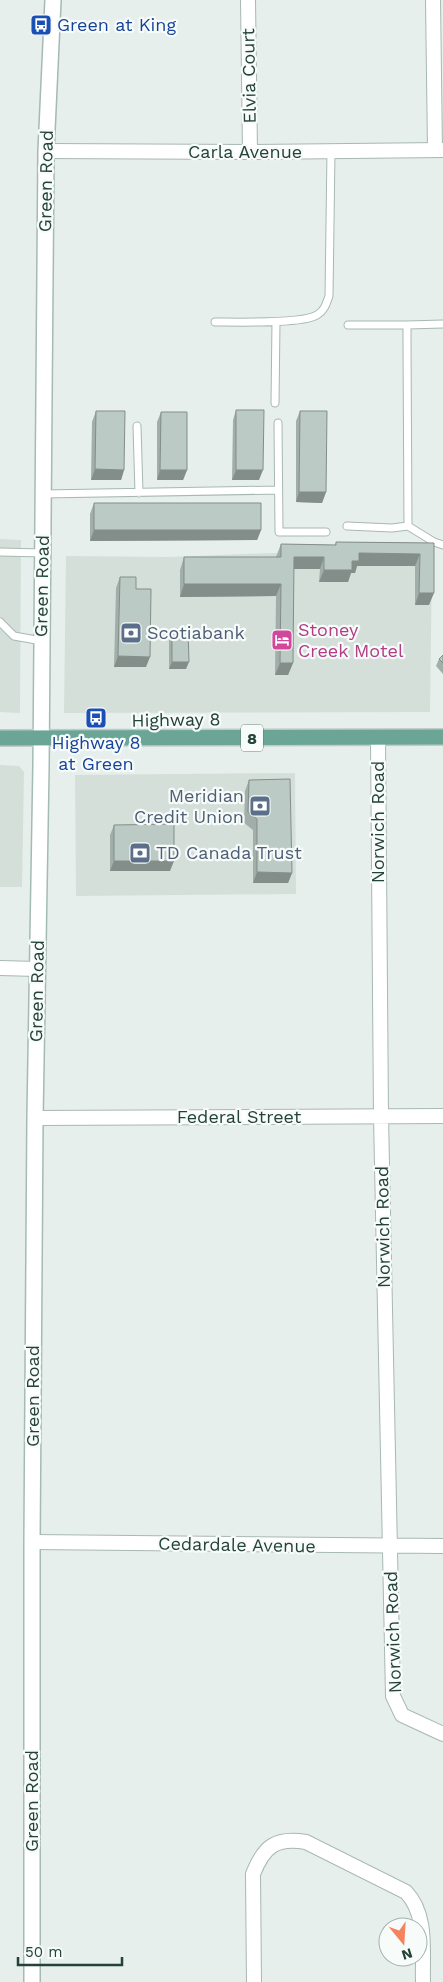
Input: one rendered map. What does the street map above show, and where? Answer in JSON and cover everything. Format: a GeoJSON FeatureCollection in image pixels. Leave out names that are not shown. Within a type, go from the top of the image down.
{"type":"FeatureCollection","features":[{"type":"Feature","properties":{"kind":"main road","name":"Highway 8"},"geometry":{"type":"LineString","coordinates":[[0,738],[41,740],[443,738]]}},
{"type":"Feature","properties":{"kind":"street","name":"Green Road"},"geometry":{"type":"LineString","coordinates":[[32,1982],[32,1542],[35,1118],[41,740],[46,151],[53,0]]}},
{"type":"Feature","properties":{"kind":"street","name":"Elvia Court"},"geometry":{"type":"LineString","coordinates":[[248,0],[250,152]]}},
{"type":"Feature","properties":{"kind":"street"},"geometry":{"type":"LineString","coordinates":[[433,0],[439,150]]}},
{"type":"Feature","properties":{"kind":"street","name":"Carla Avenue"},"geometry":{"type":"LineString","coordinates":[[46,151],[250,152],[439,150]]}},
{"type":"Feature","properties":{"kind":"street","name":"Norwich Road"},"geometry":{"type":"LineString","coordinates":[[378,737],[381,1116],[393,1696],[402,1715],[443,1734]]}},
{"type":"Feature","properties":{"kind":"street"},"geometry":{"type":"LineString","coordinates":[[0,968],[37,969]]}},
{"type":"Feature","properties":{"kind":"street","name":"Federal Street"},"geometry":{"type":"LineString","coordinates":[[35,1118],[443,1116]]}},
{"type":"Feature","properties":{"kind":"street","name":"Cedardale Avenue"},"geometry":{"type":"LineString","coordinates":[[32,1542],[390,1547],[443,1546]]}},
{"type":"Feature","properties":{"kind":"street"},"geometry":{"type":"LineString","coordinates":[[254,1982],[253,1874],[258,1861],[269,1847],[280,1842],[292,1840],[306,1842],[406,1892],[412,1898],[421,1920],[423,1982]]}},
{"type":"Feature","properties":{"kind":"lane"},"geometry":{"type":"LineString","coordinates":[[215,322],[276,322],[315,317],[325,309],[329,296],[331,151]]}},
{"type":"Feature","properties":{"kind":"lane"},"geometry":{"type":"LineString","coordinates":[[275,403],[276,322]]}},
{"type":"Feature","properties":{"kind":"lane"},"geometry":{"type":"LineString","coordinates":[[348,325],[443,324]]}},
{"type":"Feature","properties":{"kind":"lane"},"geometry":{"type":"LineString","coordinates":[[407,325],[408,526]]}},
{"type":"Feature","properties":{"kind":"lane"},"geometry":{"type":"LineString","coordinates":[[278,423],[278,532],[326,532]]}},
{"type":"Feature","properties":{"kind":"lane"},"geometry":{"type":"LineString","coordinates":[[137,426],[139,492]]}},
{"type":"Feature","properties":{"kind":"lane"},"geometry":{"type":"LineString","coordinates":[[43,494],[278,490]]}},
{"type":"Feature","properties":{"kind":"lane"},"geometry":{"type":"LineString","coordinates":[[347,526],[392,528],[408,526],[434,542],[443,545]]}},
{"type":"Feature","properties":{"kind":"lane"},"geometry":{"type":"LineString","coordinates":[[0,552],[42,553]]}},
{"type":"Feature","properties":{"kind":"lane"},"geometry":{"type":"LineString","coordinates":[[0,622],[14,636],[42,642]]}},
{"type":"Feature","properties":{"kind":"shaded area"},"geometry":{"type":"Polygon","coordinates":[[[0,539],[21,540],[20,713],[0,712],[0,539]]]}},
{"type":"Feature","properties":{"kind":"shaded area"},"geometry":{"type":"Polygon","coordinates":[[[272,553],[432,555],[430,712],[64,713],[66,556],[169,557],[272,553]]]}},
{"type":"Feature","properties":{"kind":"shaded area"},"geometry":{"type":"Polygon","coordinates":[[[0,765],[19,766],[24,772],[22,887],[0,887],[0,765]]]}},
{"type":"Feature","properties":{"kind":"shaded area"},"geometry":{"type":"Polygon","coordinates":[[[295,773],[296,894],[76,896],[75,775],[295,773]]]}},
{"type":"Feature","properties":{"kind":"building"},"geometry":{"type":"Polygon","coordinates":[[[236,410],[264,410],[263,470],[236,470],[236,410]]]}},
{"type":"Feature","properties":{"kind":"building"},"geometry":{"type":"Polygon","coordinates":[[[96,411],[125,411],[124,470],[95,469],[96,411]]]}},
{"type":"Feature","properties":{"kind":"building"},"geometry":{"type":"Polygon","coordinates":[[[300,411],[327,411],[326,492],[299,492],[300,411]]]}},
{"type":"Feature","properties":{"kind":"building"},"geometry":{"type":"Polygon","coordinates":[[[161,412],[187,412],[187,470],[160,470],[161,412]]]}},
{"type":"Feature","properties":{"kind":"building"},"geometry":{"type":"Polygon","coordinates":[[[94,503],[261,503],[261,530],[94,530],[94,503]]]}},
{"type":"Feature","properties":{"kind":"building"},"geometry":{"type":"Polygon","coordinates":[[[336,542],[434,543],[434,593],[419,593],[420,554],[359,553],[359,561],[352,561],[352,570],[324,570],[324,557],[294,557],[293,663],[280,663],[281,584],[184,584],[184,557],[281,557],[281,544],[336,545],[336,542]]]}},
{"type":"Feature","properties":{"kind":"building","name":"Scotiabank"},"geometry":{"type":"Polygon","coordinates":[[[120,577],[136,577],[136,589],[151,589],[150,657],[118,656],[120,577]]]}},
{"type":"Feature","properties":{"kind":"building"},"geometry":{"type":"Polygon","coordinates":[[[172,629],[188,629],[189,662],[172,662],[172,629]]]}},
{"type":"Feature","properties":{"kind":"building"},"geometry":{"type":"Polygon","coordinates":[[[443,655],[443,663],[439,659],[443,655]]]}},
{"type":"Feature","properties":{"kind":"building"},"geometry":{"type":"Polygon","coordinates":[[[290,779],[292,873],[257,872],[257,819],[248,812],[249,780],[290,779]]]}},
{"type":"Feature","properties":{"kind":"building","name":"TD Canada Trust"},"geometry":{"type":"Polygon","coordinates":[[[174,824],[174,861],[114,861],[114,825],[174,824]]]}},
{"type":"Feature","properties":{"kind":"place","name":"Green at King"},"geometry":{"type":"Point","coordinates":[41,25]}},
{"type":"Feature","properties":{"kind":"place","name":"Scotiabank"},"geometry":{"type":"Point","coordinates":[131,633]}},
{"type":"Feature","properties":{"kind":"place","name":"Stoney Creek Motel"},"geometry":{"type":"Point","coordinates":[282,640]}},
{"type":"Feature","properties":{"kind":"place","name":"Highway 8 at Green"},"geometry":{"type":"Point","coordinates":[96,718]}},
{"type":"Feature","properties":{"kind":"place","name":"Meridian Credit Union"},"geometry":{"type":"Point","coordinates":[260,806]}},
{"type":"Feature","properties":{"kind":"place","name":"TD Canada Trust"},"geometry":{"type":"Point","coordinates":[140,853]}}]}
